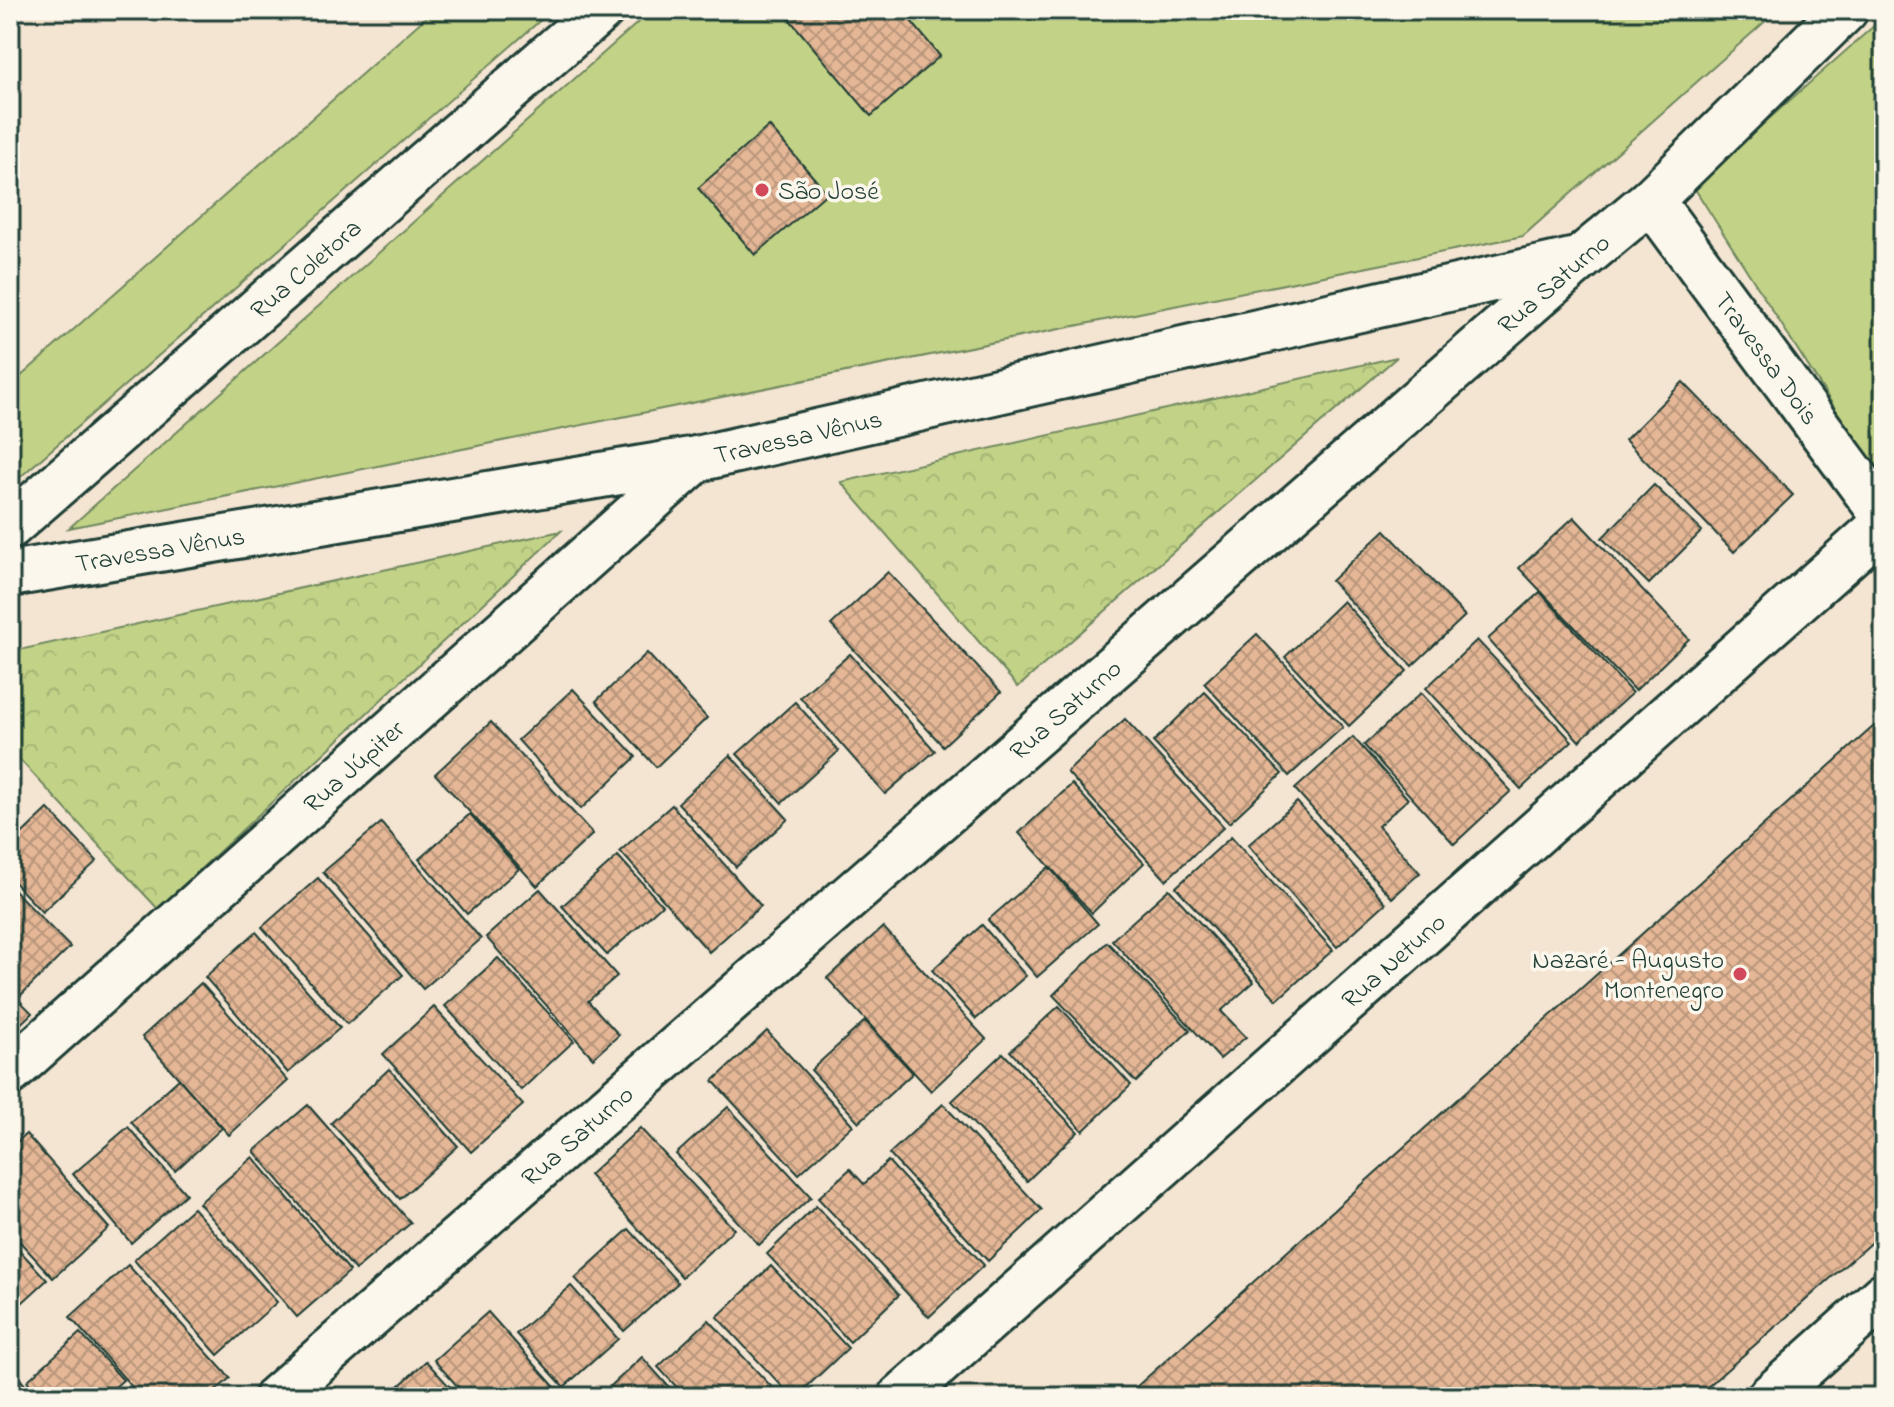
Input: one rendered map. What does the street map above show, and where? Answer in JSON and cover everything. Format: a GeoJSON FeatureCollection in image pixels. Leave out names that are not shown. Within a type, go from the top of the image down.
{"type":"FeatureCollection","features":[{"type":"Feature","properties":{"kind":"street","name":"Rua Coletora"},"geometry":{"type":"LineString","coordinates":[[10,526],[601,10]]}},
{"type":"Feature","properties":{"kind":"street","name":"Rua Saturno"},"geometry":{"type":"LineString","coordinates":[[277,1397],[1651,200],[1845,10]]}},
{"type":"Feature","properties":{"kind":"street","name":"Travessa Dois"},"geometry":{"type":"LineString","coordinates":[[1651,200],[1884,516]]}},
{"type":"Feature","properties":{"kind":"street","name":"Travessa Vênus"},"geometry":{"type":"LineString","coordinates":[[10,574],[697,459],[1579,260]]}},
{"type":"Feature","properties":{"kind":"street","name":"Rua Júpiter"},"geometry":{"type":"LineString","coordinates":[[10,1072],[697,459]]}},
{"type":"Feature","properties":{"kind":"street","name":"Rua Netuno"},"geometry":{"type":"LineString","coordinates":[[901,1397],[1884,524]]}},
{"type":"Feature","properties":{"kind":"street"},"geometry":{"type":"LineString","coordinates":[[1770,1397],[1884,1295]]}},
{"type":"Feature","properties":{"kind":"green space"},"geometry":{"type":"Polygon","coordinates":[[[434,10],[552,10],[10,486],[10,386],[434,10]]]}},
{"type":"Feature","properties":{"kind":"green space"},"geometry":{"type":"Polygon","coordinates":[[[652,10],[1778,10],[1523,236],[69,528],[652,10]]]}},
{"type":"Feature","properties":{"kind":"green space"},"geometry":{"type":"Polygon","coordinates":[[[1884,17],[1884,485],[1693,186],[1884,17]]]}},
{"type":"Feature","properties":{"kind":"green space"},"geometry":{"type":"Polygon","coordinates":[[[1397,357],[1018,687],[841,482],[1397,357]]]}},
{"type":"Feature","properties":{"kind":"green space"},"geometry":{"type":"Polygon","coordinates":[[[561,531],[158,909],[10,749],[10,652],[561,531]]]}},
{"type":"Feature","properties":{"kind":"building"},"geometry":{"type":"Polygon","coordinates":[[[789,10],[902,10],[940,56],[871,116],[785,14],[789,10]]]}},
{"type":"Feature","properties":{"kind":"building","name":"São José"},"geometry":{"type":"Polygon","coordinates":[[[769,126],[827,193],[755,255],[698,188],[769,126]]]}},
{"type":"Feature","properties":{"kind":"building"},"geometry":{"type":"Polygon","coordinates":[[[1683,382],[1793,495],[1734,552],[1625,440],[1683,382]]]}},
{"type":"Feature","properties":{"kind":"building"},"geometry":{"type":"Polygon","coordinates":[[[1654,485],[1702,531],[1649,584],[1602,538],[1654,485]]]}},
{"type":"Feature","properties":{"kind":"building"},"geometry":{"type":"Polygon","coordinates":[[[1574,517],[1689,639],[1635,691],[1519,568],[1574,517]]]}},
{"type":"Feature","properties":{"kind":"building"},"geometry":{"type":"Polygon","coordinates":[[[1385,530],[1465,616],[1412,666],[1331,581],[1385,530]]]}},
{"type":"Feature","properties":{"kind":"building"},"geometry":{"type":"Polygon","coordinates":[[[888,572],[1001,692],[943,746],[831,625],[888,572]]]}},
{"type":"Feature","properties":{"kind":"building"},"geometry":{"type":"Polygon","coordinates":[[[1540,592],[1632,693],[1579,741],[1488,639],[1540,592]]]}},
{"type":"Feature","properties":{"kind":"building"},"geometry":{"type":"Polygon","coordinates":[[[1343,601],[1407,671],[1349,726],[1285,657],[1343,601]]]}},
{"type":"Feature","properties":{"kind":"building"},"geometry":{"type":"Polygon","coordinates":[[[1257,634],[1343,727],[1289,776],[1204,683],[1257,634]]]}},
{"type":"Feature","properties":{"kind":"building"},"geometry":{"type":"Polygon","coordinates":[[[1477,640],[1572,741],[1521,789],[1426,688],[1477,640]]]}},
{"type":"Feature","properties":{"kind":"building"},"geometry":{"type":"Polygon","coordinates":[[[647,653],[707,718],[656,767],[596,701],[647,653]]]}},
{"type":"Feature","properties":{"kind":"building"},"geometry":{"type":"Polygon","coordinates":[[[850,654],[935,751],[885,794],[800,697],[850,654]]]}},
{"type":"Feature","properties":{"kind":"building"},"geometry":{"type":"Polygon","coordinates":[[[573,689],[636,757],[581,809],[518,740],[573,689]]]}},
{"type":"Feature","properties":{"kind":"building"},"geometry":{"type":"Polygon","coordinates":[[[1205,692],[1282,774],[1229,823],[1153,742],[1205,692]]]}},
{"type":"Feature","properties":{"kind":"building"},"geometry":{"type":"Polygon","coordinates":[[[1421,693],[1511,791],[1454,844],[1364,745],[1421,693]]]}},
{"type":"Feature","properties":{"kind":"building"},"geometry":{"type":"Polygon","coordinates":[[[795,702],[839,751],[782,803],[737,754],[795,702]]]}},
{"type":"Feature","properties":{"kind":"building","name":"Nazaré - Augusto Montenegro"},"geometry":{"type":"Polygon","coordinates":[[[1884,717],[1884,1231],[1696,1397],[1125,1397],[1884,717]]]}},
{"type":"Feature","properties":{"kind":"building"},"geometry":{"type":"Polygon","coordinates":[[[1125,719],[1224,827],[1166,880],[1067,772],[1125,719]]]}},
{"type":"Feature","properties":{"kind":"building"},"geometry":{"type":"Polygon","coordinates":[[[491,722],[593,834],[537,886],[435,774],[491,722]]]}},
{"type":"Feature","properties":{"kind":"building"},"geometry":{"type":"Polygon","coordinates":[[[1353,737],[1408,799],[1378,826],[1420,873],[1392,898],[1295,789],[1353,737]]]}},
{"type":"Feature","properties":{"kind":"building"},"geometry":{"type":"Polygon","coordinates":[[[730,755],[788,819],[736,867],[678,803],[730,755]]]}},
{"type":"Feature","properties":{"kind":"building"},"geometry":{"type":"Polygon","coordinates":[[[1072,784],[1144,863],[1092,913],[1019,833],[1072,784]]]}},
{"type":"Feature","properties":{"kind":"building"},"geometry":{"type":"Polygon","coordinates":[[[1297,802],[1386,903],[1337,947],[1248,845],[1297,802]]]}},
{"type":"Feature","properties":{"kind":"building"},"geometry":{"type":"Polygon","coordinates":[[[672,805],[761,906],[709,952],[620,851],[672,805]]]}},
{"type":"Feature","properties":{"kind":"building"},"geometry":{"type":"Polygon","coordinates":[[[48,809],[97,861],[42,912],[10,878],[10,845],[48,809]]]}},
{"type":"Feature","properties":{"kind":"building"},"geometry":{"type":"Polygon","coordinates":[[[470,814],[519,869],[467,914],[419,859],[470,814]]]}},
{"type":"Feature","properties":{"kind":"building"},"geometry":{"type":"Polygon","coordinates":[[[381,823],[481,939],[423,989],[323,872],[381,823]]]}},
{"type":"Feature","properties":{"kind":"building"},"geometry":{"type":"Polygon","coordinates":[[[1231,837],[1333,950],[1277,1000],[1176,887],[1231,837]]]}},
{"type":"Feature","properties":{"kind":"building"},"geometry":{"type":"Polygon","coordinates":[[[618,856],[662,905],[607,955],[562,906],[618,856]]]}},
{"type":"Feature","properties":{"kind":"building"},"geometry":{"type":"Polygon","coordinates":[[[1049,867],[1098,924],[1037,977],[988,920],[1049,867]]]}},
{"type":"Feature","properties":{"kind":"building"},"geometry":{"type":"Polygon","coordinates":[[[318,878],[403,975],[347,1024],[262,927],[318,878]]]}},
{"type":"Feature","properties":{"kind":"building"},"geometry":{"type":"Polygon","coordinates":[[[10,886],[70,947],[21,995],[10,984],[10,886]]]}},
{"type":"Feature","properties":{"kind":"building"},"geometry":{"type":"Polygon","coordinates":[[[540,889],[617,976],[588,1001],[619,1035],[593,1058],[486,937],[540,889]]]}},
{"type":"Feature","properties":{"kind":"building"},"geometry":{"type":"Polygon","coordinates":[[[1169,889],[1254,982],[1221,1011],[1246,1037],[1220,1059],[1112,940],[1169,889]]]}},
{"type":"Feature","properties":{"kind":"building"},"geometry":{"type":"Polygon","coordinates":[[[982,925],[1026,976],[976,1019],[932,970],[982,925]]]}},
{"type":"Feature","properties":{"kind":"building"},"geometry":{"type":"Polygon","coordinates":[[[883,927],[986,1039],[931,1091],[827,978],[883,927]]]}},
{"type":"Feature","properties":{"kind":"building"},"geometry":{"type":"Polygon","coordinates":[[[256,932],[340,1028],[288,1073],[205,977],[256,932]]]}},
{"type":"Feature","properties":{"kind":"building"},"geometry":{"type":"Polygon","coordinates":[[[1107,942],[1190,1030],[1136,1082],[1053,995],[1107,942]]]}},
{"type":"Feature","properties":{"kind":"building"},"geometry":{"type":"Polygon","coordinates":[[[498,958],[574,1041],[521,1090],[445,1006],[498,958]]]}},
{"type":"Feature","properties":{"kind":"building"},"geometry":{"type":"Polygon","coordinates":[[[201,983],[288,1081],[229,1135],[142,1037],[201,983]]]}},
{"type":"Feature","properties":{"kind":"building"},"geometry":{"type":"Polygon","coordinates":[[[10,991],[32,1013],[10,1034],[10,991]]]}},
{"type":"Feature","properties":{"kind":"building"},"geometry":{"type":"Polygon","coordinates":[[[1059,1006],[1131,1085],[1083,1131],[1010,1051],[1059,1006]]]}},
{"type":"Feature","properties":{"kind":"building"},"geometry":{"type":"Polygon","coordinates":[[[434,1007],[523,1105],[471,1152],[383,1054],[434,1007]]]}},
{"type":"Feature","properties":{"kind":"building"},"geometry":{"type":"Polygon","coordinates":[[[865,1021],[913,1073],[859,1122],[811,1070],[865,1021]]]}},
{"type":"Feature","properties":{"kind":"building"},"geometry":{"type":"Polygon","coordinates":[[[767,1031],[853,1125],[799,1174],[713,1081],[767,1031]]]}},
{"type":"Feature","properties":{"kind":"building"},"geometry":{"type":"Polygon","coordinates":[[[1003,1053],[1078,1132],[1027,1181],[952,1101],[1003,1053]]]}},
{"type":"Feature","properties":{"kind":"building"},"geometry":{"type":"Polygon","coordinates":[[[389,1069],[458,1146],[400,1199],[331,1123],[389,1069]]]}},
{"type":"Feature","properties":{"kind":"building"},"geometry":{"type":"Polygon","coordinates":[[[179,1079],[222,1128],[175,1171],[131,1122],[179,1079]]]}},
{"type":"Feature","properties":{"kind":"building"},"geometry":{"type":"Polygon","coordinates":[[[943,1104],[1042,1210],[988,1261],[889,1154],[943,1104]]]}},
{"type":"Feature","properties":{"kind":"building"},"geometry":{"type":"Polygon","coordinates":[[[308,1105],[411,1223],[355,1270],[254,1151],[308,1105]]]}},
{"type":"Feature","properties":{"kind":"building"},"geometry":{"type":"Polygon","coordinates":[[[728,1107],[811,1197],[759,1245],[676,1154],[728,1107]]]}},
{"type":"Feature","properties":{"kind":"building"},"geometry":{"type":"Polygon","coordinates":[[[128,1127],[186,1194],[131,1243],[73,1174],[128,1127]]]}},
{"type":"Feature","properties":{"kind":"building"},"geometry":{"type":"Polygon","coordinates":[[[640,1128],[734,1229],[682,1277],[589,1175],[640,1128]]]}},
{"type":"Feature","properties":{"kind":"building"},"geometry":{"type":"Polygon","coordinates":[[[26,1134],[109,1228],[53,1278],[10,1231],[10,1148],[26,1134]]]}},
{"type":"Feature","properties":{"kind":"building"},"geometry":{"type":"Polygon","coordinates":[[[253,1157],[350,1271],[297,1317],[199,1203],[253,1157]]]}},
{"type":"Feature","properties":{"kind":"building"},"geometry":{"type":"Polygon","coordinates":[[[888,1161],[984,1265],[929,1317],[818,1198],[850,1169],[864,1184],[888,1161]]]}},
{"type":"Feature","properties":{"kind":"building"},"geometry":{"type":"Polygon","coordinates":[[[816,1206],[899,1295],[850,1342],[767,1254],[816,1206]]]}},
{"type":"Feature","properties":{"kind":"building"},"geometry":{"type":"Polygon","coordinates":[[[193,1208],[277,1302],[218,1355],[134,1260],[193,1208]]]}},
{"type":"Feature","properties":{"kind":"building"},"geometry":{"type":"Polygon","coordinates":[[[629,1229],[678,1283],[624,1331],[575,1278],[629,1229]]]}},
{"type":"Feature","properties":{"kind":"building"},"geometry":{"type":"Polygon","coordinates":[[[10,1240],[47,1280],[10,1314],[10,1240]]]}},
{"type":"Feature","properties":{"kind":"building"},"geometry":{"type":"Polygon","coordinates":[[[128,1265],[230,1378],[209,1397],[141,1397],[70,1317],[128,1265]]]}},
{"type":"Feature","properties":{"kind":"building"},"geometry":{"type":"Polygon","coordinates":[[[771,1266],[848,1348],[796,1397],[792,1397],[717,1317],[771,1266]]]}},
{"type":"Feature","properties":{"kind":"building"},"geometry":{"type":"Polygon","coordinates":[[[571,1286],[618,1339],[564,1387],[516,1334],[571,1286]]]}},
{"type":"Feature","properties":{"kind":"building"},"geometry":{"type":"Polygon","coordinates":[[[488,1312],[560,1393],[555,1397],[467,1397],[434,1360],[488,1312]]]}},
{"type":"Feature","properties":{"kind":"building"},"geometry":{"type":"Polygon","coordinates":[[[709,1320],[781,1397],[686,1397],[658,1367],[709,1320]]]}},
{"type":"Feature","properties":{"kind":"building"},"geometry":{"type":"Polygon","coordinates":[[[80,1333],[123,1380],[104,1397],[41,1397],[27,1381],[80,1333]]]}},
{"type":"Feature","properties":{"kind":"building"},"geometry":{"type":"Polygon","coordinates":[[[642,1357],[678,1397],[599,1397],[642,1357]]]}},
{"type":"Feature","properties":{"kind":"building"},"geometry":{"type":"Polygon","coordinates":[[[426,1361],[459,1397],[387,1397],[426,1361]]]}},
{"type":"Feature","properties":{"kind":"building"},"geometry":{"type":"Polygon","coordinates":[[[11,1369],[36,1397],[10,1397],[11,1369]]]}},
{"type":"Feature","properties":{"kind":"place","name":"São José"},"geometry":{"type":"Point","coordinates":[762,190]}},
{"type":"Feature","properties":{"kind":"place","name":"Nazaré - Augusto Montenegro"},"geometry":{"type":"Point","coordinates":[1740,974]}}]}
